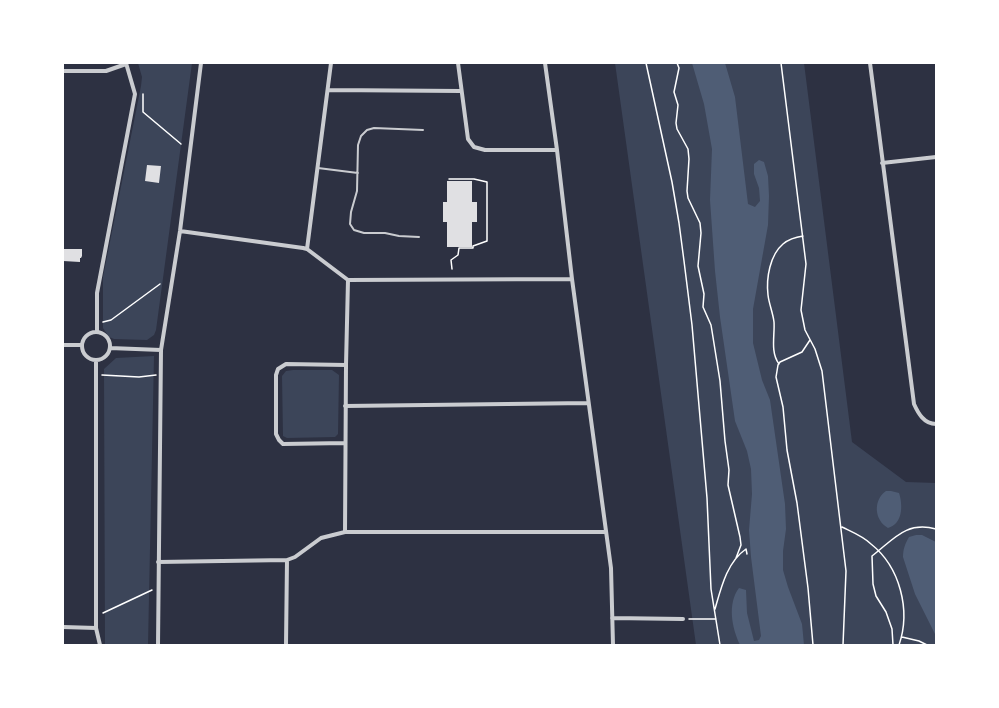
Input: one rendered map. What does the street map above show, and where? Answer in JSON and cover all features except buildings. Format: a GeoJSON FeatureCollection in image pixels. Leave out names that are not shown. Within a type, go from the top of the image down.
{"type":"FeatureCollection","features":[{"type":"Feature","properties":{"kind":"street"},"geometry":{"type":"LineString","coordinates":[[63,71],[106,71],[126,63],[135,94],[97,293],[97,332]]}},
{"type":"Feature","properties":{"kind":"street"},"geometry":{"type":"LineString","coordinates":[[158,645],[161,350],[180,231],[201,63]]}},
{"type":"Feature","properties":{"kind":"street"},"geometry":{"type":"LineString","coordinates":[[307,249],[331,63]]}},
{"type":"Feature","properties":{"kind":"street"},"geometry":{"type":"LineString","coordinates":[[458,63],[468,139],[474,147],[485,150],[557,150]]}},
{"type":"Feature","properties":{"kind":"street"},"geometry":{"type":"LineString","coordinates":[[545,63],[588,403],[611,568],[613,645]]}},
{"type":"Feature","properties":{"kind":"street"},"geometry":{"type":"LineString","coordinates":[[870,63],[914,404],[920,416],[933,424],[936,424]]}},
{"type":"Feature","properties":{"kind":"street"},"geometry":{"type":"LineString","coordinates":[[328,90],[462,91]]}},
{"type":"Feature","properties":{"kind":"street"},"geometry":{"type":"LineString","coordinates":[[882,163],[936,157]]}},
{"type":"Feature","properties":{"kind":"street"},"geometry":{"type":"LineString","coordinates":[[180,231],[298,246],[307,249],[348,280],[572,279]]}},
{"type":"Feature","properties":{"kind":"street"},"geometry":{"type":"LineString","coordinates":[[345,532],[345,406],[348,280]]}},
{"type":"Feature","properties":{"kind":"street"},"geometry":{"type":"LineString","coordinates":[[97,332],[102,333],[110,342],[110,348],[106,357],[96,361],[91,360],[86,356],[83,352],[82,345],[84,339],[88,335],[97,332]]}},
{"type":"Feature","properties":{"kind":"street"},"geometry":{"type":"LineString","coordinates":[[63,345],[82,345]]}},
{"type":"Feature","properties":{"kind":"street"},"geometry":{"type":"LineString","coordinates":[[110,348],[161,350]]}},
{"type":"Feature","properties":{"kind":"street"},"geometry":{"type":"LineString","coordinates":[[96,361],[96,628],[100,645]]}},
{"type":"Feature","properties":{"kind":"street"},"geometry":{"type":"LineString","coordinates":[[345,443],[283,444],[280,442],[276,434],[276,375],[278,369],[286,364],[346,365]]}},
{"type":"Feature","properties":{"kind":"street"},"geometry":{"type":"LineString","coordinates":[[345,406],[588,403]]}},
{"type":"Feature","properties":{"kind":"street"},"geometry":{"type":"LineString","coordinates":[[158,562],[287,560],[295,557],[321,538],[345,532],[606,532]]}},
{"type":"Feature","properties":{"kind":"street"},"geometry":{"type":"LineString","coordinates":[[286,645],[287,560]]}},
{"type":"Feature","properties":{"kind":"street"},"geometry":{"type":"LineString","coordinates":[[612,618],[683,618]]}},
{"type":"Feature","properties":{"kind":"street"},"geometry":{"type":"LineString","coordinates":[[63,627],[96,628]]}},
{"type":"Feature","properties":{"kind":"lane"},"geometry":{"type":"LineString","coordinates":[[419,237],[399,236],[385,233],[364,233],[354,230],[350,224],[350,212],[357,191],[358,145],[361,136],[367,130],[374,128],[424,130]]}},
{"type":"Feature","properties":{"kind":"lane"},"geometry":{"type":"LineString","coordinates":[[318,168],[358,173]]}},
{"type":"Feature","properties":{"kind":"path"},"geometry":{"type":"LineString","coordinates":[[646,63],[672,182],[684,262],[693,339],[706,491],[711,589],[720,645]]}},
{"type":"Feature","properties":{"kind":"path"},"geometry":{"type":"LineString","coordinates":[[677,63],[679,68],[674,92],[678,105],[676,123],[677,129],[688,149],[688,198],[700,224],[701,233],[698,266],[704,294],[703,307],[711,325],[720,381],[729,470],[728,485],[741,545],[736,558],[725,577],[714,611]]}},
{"type":"Feature","properties":{"kind":"path"},"geometry":{"type":"LineString","coordinates":[[781,63],[806,264],[801,310],[804,326],[818,356],[822,370],[842,527],[846,571],[843,645]]}},
{"type":"Feature","properties":{"kind":"path"},"geometry":{"type":"LineString","coordinates":[[143,94],[143,112],[181,144]]}},
{"type":"Feature","properties":{"kind":"path"},"geometry":{"type":"LineString","coordinates":[[449,179],[474,179],[487,182],[487,241],[473,246],[473,248],[459,248],[458,255],[451,260],[452,269]]}},
{"type":"Feature","properties":{"kind":"path"},"geometry":{"type":"LineString","coordinates":[[803,236],[787,241],[779,247],[774,256],[769,272],[768,296],[774,320],[775,355],[778,364],[776,377],[783,407],[787,450],[797,503],[813,645]]}},
{"type":"Feature","properties":{"kind":"path"},"geometry":{"type":"LineString","coordinates":[[103,322],[111,320],[160,284]]}},
{"type":"Feature","properties":{"kind":"path"},"geometry":{"type":"LineString","coordinates":[[778,364],[802,352],[810,340]]}},
{"type":"Feature","properties":{"kind":"path"},"geometry":{"type":"LineString","coordinates":[[96,375],[139,377],[161,374]]}},
{"type":"Feature","properties":{"kind":"path"},"geometry":{"type":"LineString","coordinates":[[842,527],[871,544],[887,562],[894,574],[903,599],[904,621],[902,637],[899,645]]}},
{"type":"Feature","properties":{"kind":"path"},"geometry":{"type":"LineString","coordinates":[[893,645],[892,629],[886,612],[876,596],[873,584],[872,556],[899,534],[910,528],[918,527],[936,529]]}},
{"type":"Feature","properties":{"kind":"path"},"geometry":{"type":"LineString","coordinates":[[736,558],[746,549],[746,554]]}},
{"type":"Feature","properties":{"kind":"path"},"geometry":{"type":"LineString","coordinates":[[96,617],[158,587]]}},
{"type":"Feature","properties":{"kind":"path"},"geometry":{"type":"LineString","coordinates":[[683,618],[716,619]]}},
{"type":"Feature","properties":{"kind":"path"},"geometry":{"type":"LineString","coordinates":[[902,637],[919,640],[927,645]]}},
{"type":"Feature","properties":{"kind":"shaded area"},"geometry":{"type":"Polygon","coordinates":[[[138,63],[192,63],[156,330],[154,335],[147,340],[114,339],[109,337],[103,328],[103,277],[141,86],[142,77],[138,63]]]}},
{"type":"Feature","properties":{"kind":"shaded area"},"geometry":{"type":"Polygon","coordinates":[[[615,63],[804,63],[852,442],[906,482],[936,483],[936,645],[696,645],[615,63]]]}},
{"type":"Feature","properties":{"kind":"shaded area"},"geometry":{"type":"Polygon","coordinates":[[[692,63],[725,63],[735,97],[748,204],[755,207],[760,201],[759,188],[754,174],[754,164],[759,160],[764,162],[768,176],[768,225],[753,309],[753,343],[762,380],[770,400],[785,504],[786,529],[783,551],[783,570],[802,624],[804,645],[740,645],[733,624],[733,601],[739,588],[746,590],[747,613],[754,641],[759,640],[761,636],[749,530],[752,494],[751,469],[747,451],[735,421],[715,271],[710,200],[712,149],[704,104],[692,63]]]}},
{"type":"Feature","properties":{"kind":"shaded area"},"geometry":{"type":"Polygon","coordinates":[[[154,356],[148,645],[105,645],[104,369],[116,358],[154,356]]]}},
{"type":"Feature","properties":{"kind":"shaded area"},"geometry":{"type":"Polygon","coordinates":[[[332,370],[339,375],[338,434],[335,437],[287,438],[283,436],[282,376],[286,371],[332,370]]]}},
{"type":"Feature","properties":{"kind":"shaded area"},"geometry":{"type":"Polygon","coordinates":[[[886,491],[899,493],[901,503],[901,514],[897,523],[888,528],[880,520],[877,510],[879,499],[886,491]]]}},
{"type":"Feature","properties":{"kind":"shaded area"},"geometry":{"type":"Polygon","coordinates":[[[922,535],[936,542],[936,636],[915,594],[903,557],[904,547],[909,537],[922,535]]]}}]}
